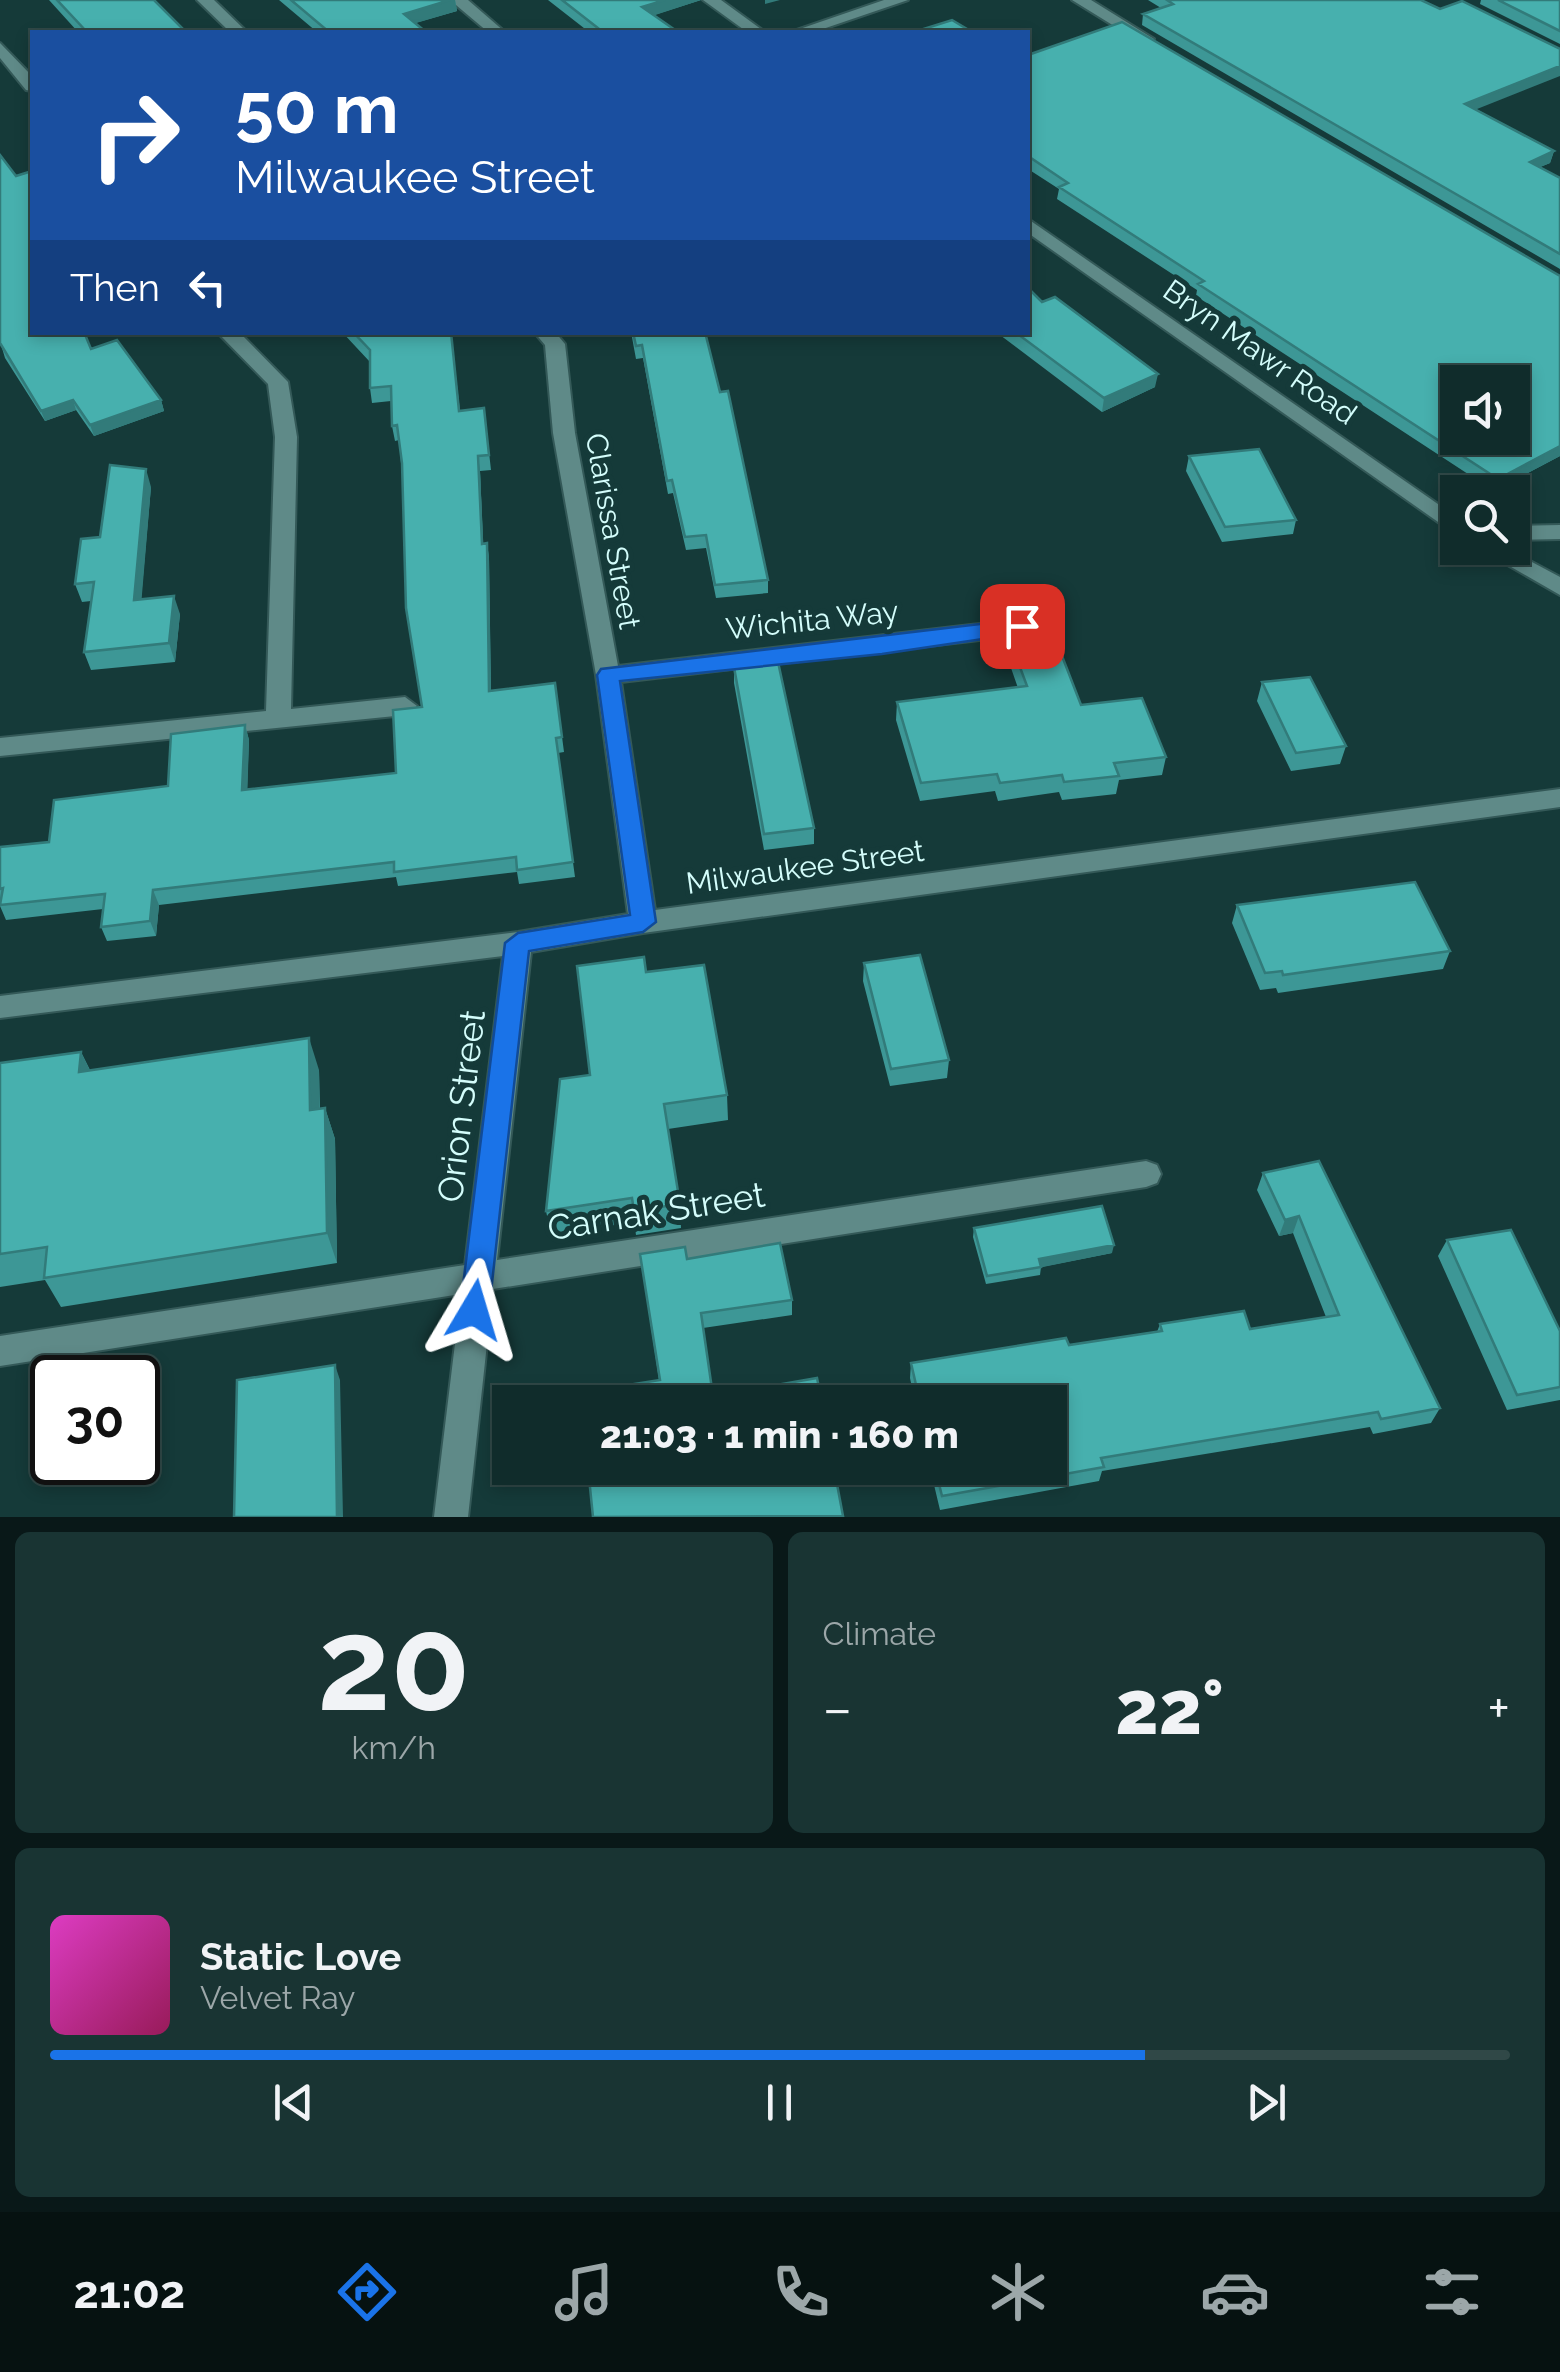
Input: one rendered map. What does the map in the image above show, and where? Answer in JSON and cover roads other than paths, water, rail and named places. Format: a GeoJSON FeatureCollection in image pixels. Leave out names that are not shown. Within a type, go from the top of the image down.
{"type":"FeatureCollection","features":[{"type":"Feature","properties":{"kind":"street"},"geometry":{"type":"LineString","coordinates":[[206,0],[237,30]]}},
{"type":"Feature","properties":{"kind":"street"},"geometry":{"type":"LineString","coordinates":[[458,0],[495,30]]}},
{"type":"Feature","properties":{"kind":"street"},"geometry":{"type":"LineString","coordinates":[[711,0],[754,30]]}},
{"type":"Feature","properties":{"kind":"street"},"geometry":{"type":"LineString","coordinates":[[804,30],[900,0]]}},
{"type":"Feature","properties":{"kind":"street"},"geometry":{"type":"LineString","coordinates":[[1080,0],[1164,50]]}},
{"type":"Feature","properties":{"kind":"street"},"geometry":{"type":"LineString","coordinates":[[0,48],[30,84]]}},
{"type":"Feature","properties":{"kind":"street","name":"Bryn Mawr Road"},"geometry":{"type":"LineString","coordinates":[[1030,226],[1440,515]]}},
{"type":"Feature","properties":{"kind":"street"},"geometry":{"type":"LineString","coordinates":[[230,335],[278,382],[286,437],[278,720]]}},
{"type":"Feature","properties":{"kind":"street","name":"Clarissa Street"},"geometry":{"type":"LineString","coordinates":[[547,335],[556,344],[564,433],[608,675],[643,922]]}},
{"type":"Feature","properties":{"kind":"street"},"geometry":{"type":"LineString","coordinates":[[1530,533],[1560,532]]}},
{"type":"Feature","properties":{"kind":"street"},"geometry":{"type":"LineString","coordinates":[[1520,565],[1560,587]]}},
{"type":"Feature","properties":{"kind":"street","name":"Wichita Way"},"geometry":{"type":"LineString","coordinates":[[608,675],[882,646],[1022,626]]}},
{"type":"Feature","properties":{"kind":"street"},"geometry":{"type":"LineString","coordinates":[[0,747],[405,706]]}},
{"type":"Feature","properties":{"kind":"street","name":"Milwaukee Street"},"geometry":{"type":"LineString","coordinates":[[0,1007],[518,943],[643,922],[1560,798]]}},
{"type":"Feature","properties":{"kind":"street","name":"Orion Street"},"geometry":{"type":"LineString","coordinates":[[451,1517],[518,943]]}},
{"type":"Feature","properties":{"kind":"street","name":"Carnak Street"},"geometry":{"type":"LineString","coordinates":[[0,1351],[1146,1174]]}}]}
